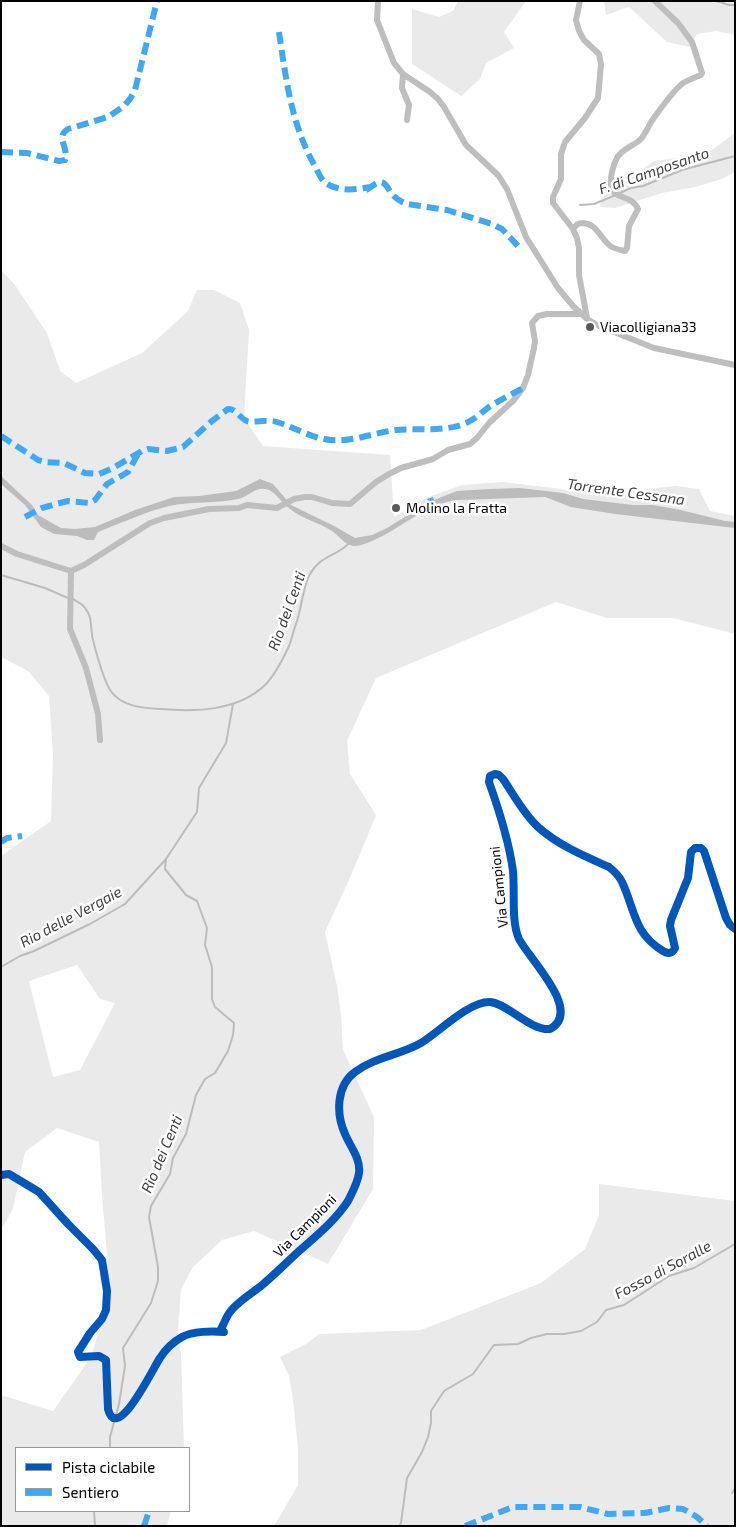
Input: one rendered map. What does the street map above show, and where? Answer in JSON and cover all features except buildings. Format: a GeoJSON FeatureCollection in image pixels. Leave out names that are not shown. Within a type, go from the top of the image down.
{"type":"FeatureCollection","features":[{"type":"Feature","properties":{"kind":"street"},"geometry":{"type":"LineString","coordinates":[[378,1],[377,20],[394,63],[403,74],[438,99],[466,145],[498,175],[507,189],[526,237],[558,288],[584,317],[599,326],[654,348],[735,365]]}},
{"type":"Feature","properties":{"kind":"street"},"geometry":{"type":"LineString","coordinates":[[580,1],[576,20],[584,40],[599,54],[601,64],[598,98],[566,142],[560,154],[561,179],[552,203],[573,228],[577,238],[584,317]]}},
{"type":"Feature","properties":{"kind":"street"},"geometry":{"type":"LineString","coordinates":[[573,228],[580,223],[588,224],[598,231],[608,245],[625,251],[627,248],[629,226],[638,209],[632,200],[618,196],[613,191],[611,185],[615,160],[622,152],[641,138],[678,87],[702,73],[692,42],[678,24],[655,1]]}},
{"type":"Feature","properties":{"kind":"street"},"geometry":{"type":"LineString","coordinates":[[403,74],[402,88],[409,106],[407,120]]}},
{"type":"Feature","properties":{"kind":"street"},"geometry":{"type":"LineString","coordinates":[[1,546],[17,554],[71,571],[84,566],[150,523],[164,518],[209,509],[247,506],[277,508],[294,499],[312,497],[332,503],[350,504],[376,482],[389,474],[401,468],[433,459],[448,450],[472,442],[489,422],[514,400],[523,388],[528,375],[535,340],[532,323],[535,318],[542,314],[584,317]]}},
{"type":"Feature","properties":{"kind":"street"},"geometry":{"type":"LineString","coordinates":[[71,571],[70,629],[86,668],[98,714],[100,740]]}},
{"type":"Feature","properties":{"kind":"street","name":"Via Campioni"},"geometry":{"type":"LineString","coordinates":[[1,1175],[9,1174],[39,1192],[101,1258],[106,1281],[106,1310],[102,1319],[78,1352],[80,1357],[99,1356],[106,1360],[108,1409],[113,1418],[118,1419],[130,1408],[160,1357],[170,1346],[188,1334],[213,1331],[224,1332],[221,1329],[232,1309],[269,1279],[319,1233],[344,1206],[359,1173],[355,1154],[342,1126],[339,1104],[345,1084],[350,1076],[375,1061],[423,1042],[458,1016],[483,1003],[490,1002],[498,1005],[540,1029],[550,1029],[559,1022],[561,1005],[522,944],[516,930],[511,859],[489,782],[490,776],[495,774],[503,779],[525,812],[545,832],[566,847],[614,871],[622,882],[638,927],[661,950],[668,954],[672,953],[675,948],[670,926],[671,920],[688,878],[691,852],[695,848],[701,848],[704,851],[726,918],[730,926],[735,929]]}},
{"type":"Feature","properties":{"kind":"shaded area"},"geometry":{"type":"Polygon","coordinates":[[[458,1],[526,1],[504,32],[514,48],[486,63],[480,79],[461,96],[412,64],[412,9],[439,17],[453,11],[458,1]]]}},
{"type":"Feature","properties":{"kind":"shaded area"},"geometry":{"type":"Polygon","coordinates":[[[604,1],[735,1],[735,35],[716,31],[697,34],[690,47],[667,42],[629,7],[606,15],[604,1]]]}},
{"type":"Feature","properties":{"kind":"shaded area"},"geometry":{"type":"Polygon","coordinates":[[[735,133],[735,172],[722,179],[695,187],[662,193],[615,208],[600,207],[601,198],[654,161],[685,157],[713,149],[735,133]]]}},
{"type":"Feature","properties":{"kind":"shaded area"},"geometry":{"type":"Polygon","coordinates":[[[1,270],[15,285],[47,333],[60,371],[76,383],[142,353],[188,311],[197,290],[214,290],[240,303],[249,330],[244,418],[263,446],[390,455],[394,517],[426,498],[462,485],[502,482],[593,495],[675,486],[699,489],[710,511],[735,516],[735,634],[673,618],[607,618],[556,602],[376,678],[347,741],[350,774],[376,815],[325,932],[337,986],[343,1050],[374,1117],[373,1189],[328,1264],[254,1231],[222,1240],[193,1267],[181,1289],[178,1329],[181,1354],[184,1447],[15,1447],[15,1512],[171,1512],[167,1526],[1,1526],[1,1395],[53,1411],[91,1357],[105,1309],[108,1266],[99,1142],[57,1128],[25,1152],[13,1209],[1,1230],[1,856],[51,821],[53,756],[49,696],[28,671],[1,657],[1,270]],[[77,965],[29,981],[53,1077],[80,1070],[115,1003],[100,999],[77,965]]]}},
{"type":"Feature","properties":{"kind":"shaded area"},"geometry":{"type":"Polygon","coordinates":[[[1,476],[32,505],[38,515],[61,528],[75,529],[95,527],[135,510],[174,497],[236,491],[260,479],[273,484],[291,505],[355,538],[372,535],[429,502],[457,491],[520,488],[563,493],[583,499],[633,505],[653,505],[681,510],[735,522],[735,528],[571,507],[545,497],[458,500],[435,506],[383,536],[359,546],[354,546],[345,542],[327,528],[294,512],[269,490],[260,489],[238,499],[221,502],[178,504],[160,508],[98,532],[94,540],[87,540],[77,536],[54,534],[41,527],[25,505],[1,484],[1,476]]]}},
{"type":"Feature","properties":{"kind":"shaded area"},"geometry":{"type":"Polygon","coordinates":[[[599,1184],[735,1201],[735,1526],[274,1526],[298,1485],[298,1448],[293,1400],[289,1376],[280,1357],[306,1344],[319,1334],[421,1330],[541,1283],[585,1249],[599,1215],[599,1184]]]}},
{"type":"Feature","properties":{"kind":"waterway"},"geometry":{"type":"LineString","coordinates":[[716,1],[735,5]]}},
{"type":"Feature","properties":{"kind":"waterway","name":"F. di Camposanto"},"geometry":{"type":"LineString","coordinates":[[620,193],[682,170],[735,156]]}},
{"type":"Feature","properties":{"kind":"waterway","name":"F. di Camposanto"},"geometry":{"type":"LineString","coordinates":[[580,205],[594,204],[616,195]]}},
{"type":"Feature","properties":{"kind":"waterway"},"geometry":{"type":"LineString","coordinates":[[73,599],[88,612],[102,672],[110,690],[120,700],[133,706],[154,709],[202,710],[216,708],[229,705],[254,694],[269,681],[289,646],[306,583],[314,567],[346,547],[350,542]]}},
{"type":"Feature","properties":{"kind":"waterway"},"geometry":{"type":"LineString","coordinates":[[1,575],[45,588],[68,598]]}},
{"type":"Feature","properties":{"kind":"waterway","name":"Rio dei Centi"},"geometry":{"type":"LineString","coordinates":[[110,1447],[110,1437],[119,1404],[125,1366],[123,1348],[151,1303],[158,1281],[158,1267],[149,1217],[151,1206],[170,1174],[173,1158],[186,1134],[196,1095],[205,1079],[215,1073],[228,1051],[233,1035],[234,1023],[215,1007],[212,999],[212,967],[205,945],[207,928],[197,901],[186,895],[165,869],[166,859],[197,812],[199,788],[226,743],[233,704]]}},
{"type":"Feature","properties":{"kind":"waterway","name":"Rio delle Vergaie"},"geometry":{"type":"LineString","coordinates":[[1,967],[20,956],[90,924],[125,904],[166,859]]}},
{"type":"Feature","properties":{"kind":"waterway","name":"Fosso di Soralle"},"geometry":{"type":"LineString","coordinates":[[399,1526],[407,1478],[428,1437],[431,1411],[444,1391],[473,1374],[494,1345],[518,1344],[547,1334],[581,1331],[597,1322],[606,1310],[624,1305],[669,1276],[694,1268],[735,1244]]}},
{"type":"Feature","properties":{"kind":"waterway"},"geometry":{"type":"LineString","coordinates":[[732,1493],[735,1488]]}},
{"type":"Feature","properties":{"kind":"waterway","name":"Rio dei Centi"},"geometry":{"type":"LineString","coordinates":[[94,1512],[95,1526]]}},
{"type":"Feature","properties":{"kind":"marked path"},"geometry":{"type":"LineString","coordinates":[[1,152],[27,153],[59,161],[65,160],[66,155],[62,139],[64,132],[68,129],[108,117],[124,106],[135,90],[157,1]]}},
{"type":"Feature","properties":{"kind":"marked path"},"geometry":{"type":"LineString","coordinates":[[279,32],[287,84],[295,118],[308,152],[321,178],[327,184],[339,189],[371,187]]}},
{"type":"Feature","properties":{"kind":"marked path"},"geometry":{"type":"LineString","coordinates":[[366,190],[376,183],[382,182],[394,197],[407,204],[447,210],[492,224],[502,229],[518,246]]}},
{"type":"Feature","properties":{"kind":"marked path"},"geometry":{"type":"LineString","coordinates":[[1,436],[38,460],[64,463],[85,473],[99,474],[148,449],[167,451],[183,447],[228,409],[234,410],[247,421],[273,421],[318,438],[342,440],[360,438],[387,431],[439,429],[464,424],[523,388]]}},
{"type":"Feature","properties":{"kind":"marked path"},"geometry":{"type":"LineString","coordinates":[[25,517],[42,508],[68,501],[89,503],[95,500],[107,484],[128,472],[138,454]]}},
{"type":"Feature","properties":{"kind":"marked path"},"geometry":{"type":"LineString","coordinates":[[430,498],[433,506]]}},
{"type":"Feature","properties":{"kind":"marked path"},"geometry":{"type":"LineString","coordinates":[[1,842],[7,838],[22,836]]}},
{"type":"Feature","properties":{"kind":"marked path"},"geometry":{"type":"LineString","coordinates":[[465,1526],[513,1507],[580,1507],[608,1514],[645,1513],[669,1508],[683,1509],[697,1517],[707,1526]]}},
{"type":"Feature","properties":{"kind":"marked path"},"geometry":{"type":"LineString","coordinates":[[144,1526],[149,1512]]}},
{"type":"Feature","properties":{"kind":"cycle path"},"geometry":{"type":"LineString","coordinates":[[1,1175],[9,1174],[39,1192],[102,1260],[107,1291],[106,1310],[102,1319],[78,1352],[80,1357],[99,1356],[106,1360],[108,1409],[113,1417],[119,1417],[127,1411],[164,1352],[175,1341],[191,1334],[224,1332],[221,1329],[227,1316],[233,1309],[266,1282],[324,1228],[348,1201],[355,1187],[359,1168],[357,1158],[342,1126],[339,1109],[341,1092],[344,1085],[355,1072],[371,1063],[421,1043],[463,1012],[481,1003],[496,1003],[534,1026],[542,1028],[550,1029],[559,1021],[561,1010],[558,998],[519,939],[517,932],[514,915],[513,871],[509,848],[489,782],[490,776],[495,774],[503,779],[519,804],[538,827],[572,850],[609,867],[616,873],[622,882],[640,928],[653,944],[663,951],[670,953],[675,948],[670,926],[671,920],[688,878],[691,852],[695,848],[701,848],[704,851],[726,918],[735,929]]}},
{"type":"Feature","properties":{"kind":"place","name":"Viacolligiana33"},"geometry":{"type":"Point","coordinates":[590,327]}},
{"type":"Feature","properties":{"kind":"place","name":"Molino la Fratta"},"geometry":{"type":"Point","coordinates":[396,508]}},
{"type":"Feature","properties":{"kind":"water label","name":"Torrente Cessana"},"geometry":{"type":"Point","coordinates":[626,492]}}]}
